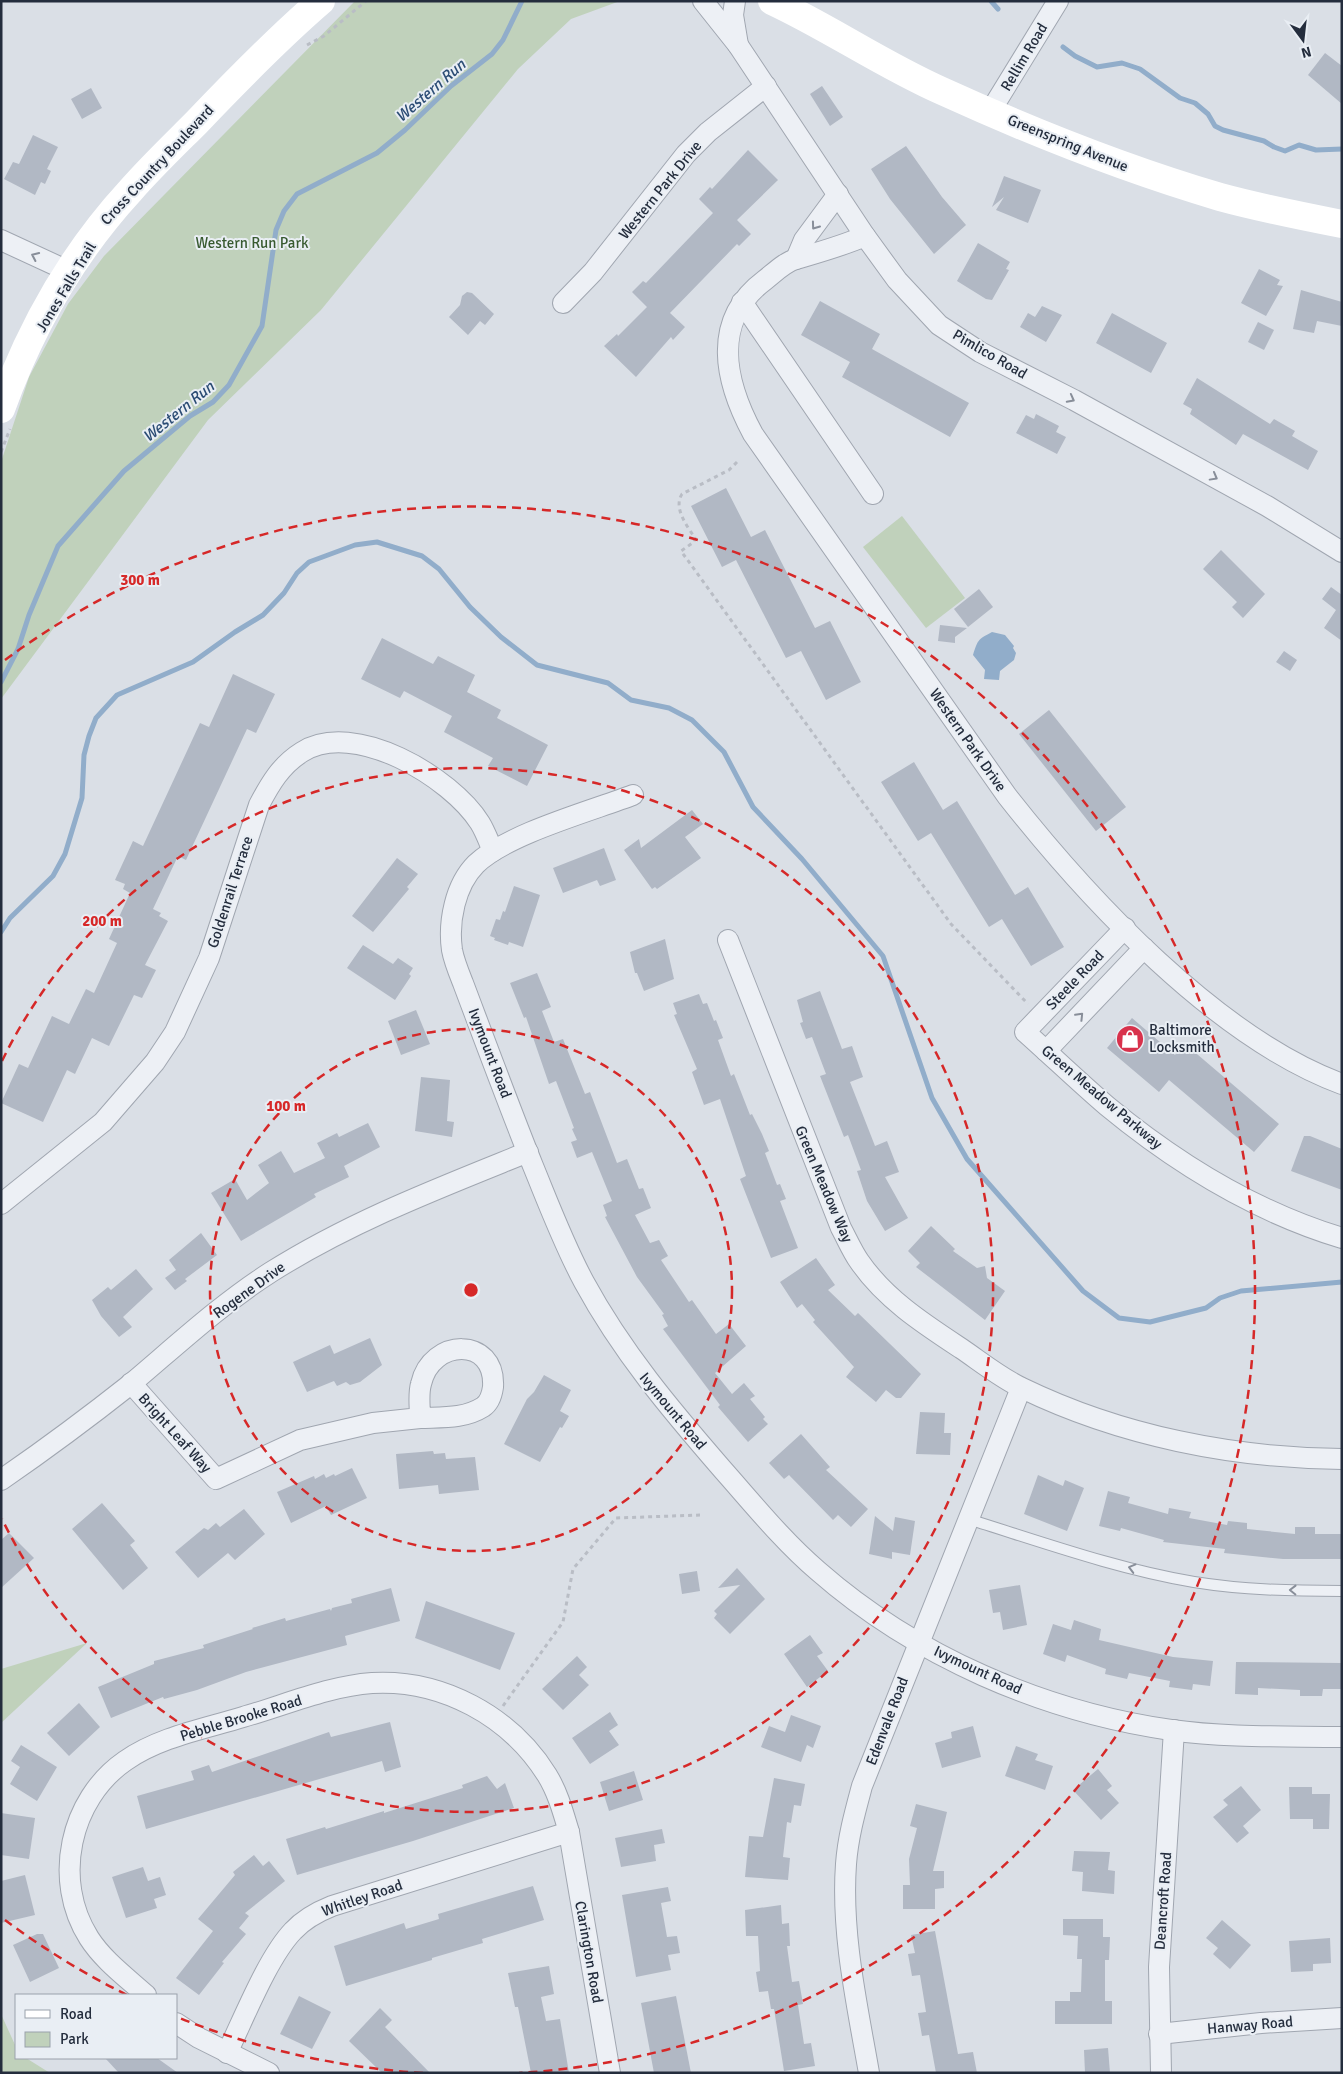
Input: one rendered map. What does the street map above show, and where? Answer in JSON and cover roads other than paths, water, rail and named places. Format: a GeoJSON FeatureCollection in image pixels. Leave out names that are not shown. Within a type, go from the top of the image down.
{"type":"FeatureCollection","features":[{"type":"Feature","properties":{"kind":"main road","name":"Cross Country Boulevard"},"geometry":{"type":"LineString","coordinates":[[7,416],[29,340],[68,271],[129,191],[246,70],[321,1]]}},
{"type":"Feature","properties":{"kind":"main road","name":"Greenspring Avenue"},"geometry":{"type":"LineString","coordinates":[[772,1],[803,10],[886,63],[990,112],[1075,148],[1152,176],[1222,197],[1342,224]]}},
{"type":"Feature","properties":{"kind":"street","name":"Pimlico Road"},"geometry":{"type":"LineString","coordinates":[[703,1],[738,45],[865,236],[897,280],[939,325],[980,352],[1028,376],[1267,506],[1342,552]]}},
{"type":"Feature","properties":{"kind":"street","name":"Pimlico Road"},"geometry":{"type":"LineString","coordinates":[[735,1],[733,15],[738,45]]}},
{"type":"Feature","properties":{"kind":"street","name":"Rellim Road"},"geometry":{"type":"LineString","coordinates":[[990,112],[1058,1]]}},
{"type":"Feature","properties":{"kind":"street","name":"Western Park Drive"},"geometry":{"type":"LineString","coordinates":[[563,303],[593,272],[686,154],[708,132],[766,86]]}},
{"type":"Feature","properties":{"kind":"street"},"geometry":{"type":"LineString","coordinates":[[796,259],[804,240],[838,194]]}},
{"type":"Feature","properties":{"kind":"street","name":"Western Park Drive"},"geometry":{"type":"LineString","coordinates":[[865,236],[818,254],[796,259],[758,285],[742,302],[732,320],[728,338],[728,361],[736,398],[753,434],[1007,796],[1043,842],[1144,948],[1219,1013],[1248,1033],[1320,1076],[1342,1084]]}},
{"type":"Feature","properties":{"kind":"street"},"geometry":{"type":"LineString","coordinates":[[1,240],[68,271]]}},
{"type":"Feature","properties":{"kind":"street"},"geometry":{"type":"LineString","coordinates":[[742,302],[873,494]]}},
{"type":"Feature","properties":{"kind":"street","name":"Goldenrail Terrace"},"geometry":{"type":"LineString","coordinates":[[1,1204],[104,1122],[155,1062],[170,1040],[209,958],[259,805],[271,782],[285,765],[303,752],[322,744],[348,742],[371,748],[408,762],[439,781],[467,807],[480,823],[492,851]]}},
{"type":"Feature","properties":{"kind":"street","name":"Ivymount Road"},"geometry":{"type":"LineString","coordinates":[[633,795],[522,836],[492,851],[475,865],[456,900],[451,924],[452,952],[556,1222],[583,1280],[636,1367],[668,1407],[789,1544],[857,1603],[918,1642],[1000,1683],[1071,1708],[1134,1724],[1229,1736],[1342,1737]]}},
{"type":"Feature","properties":{"kind":"street","name":"Steele Road"},"geometry":{"type":"LineString","coordinates":[[1025,1032],[1125,928]]}},
{"type":"Feature","properties":{"kind":"street","name":"Green Meadow Way"},"geometry":{"type":"LineString","coordinates":[[728,940],[827,1197],[858,1260],[896,1303],[1021,1388]]}},
{"type":"Feature","properties":{"kind":"street","name":"Steele Road"},"geometry":{"type":"LineString","coordinates":[[1046,1051],[1144,948]]}},
{"type":"Feature","properties":{"kind":"street","name":"Green Meadow Parkway"},"geometry":{"type":"LineString","coordinates":[[1025,1032],[1108,1107],[1168,1152],[1264,1207],[1342,1238]]}},
{"type":"Feature","properties":{"kind":"street","name":"Rogene Drive"},"geometry":{"type":"LineString","coordinates":[[1,1480],[72,1430],[229,1301],[269,1273],[327,1238],[374,1214],[528,1152]]}},
{"type":"Feature","properties":{"kind":"street","name":"Bright Leaf Way"},"geometry":{"type":"LineString","coordinates":[[131,1383],[216,1479],[300,1440],[373,1423],[420,1418]]}},
{"type":"Feature","properties":{"kind":"street"},"geometry":{"type":"LineString","coordinates":[[1021,1388],[1099,1419],[1182,1442],[1281,1456],[1342,1459]]}},
{"type":"Feature","properties":{"kind":"street","name":"Edenvale Road"},"geometry":{"type":"LineString","coordinates":[[869,2073],[847,1938],[846,1865],[851,1824],[862,1786],[918,1642],[1021,1388]]}},
{"type":"Feature","properties":{"kind":"street","name":"Pebble Brooke Road"},"geometry":{"type":"LineString","coordinates":[[145,1994],[100,1953],[88,1937],[71,1894],[71,1843],[78,1819],[90,1797],[108,1775],[127,1760],[172,1739],[334,1690],[370,1684],[398,1683],[430,1688],[459,1699],[494,1718],[512,1733],[547,1776],[558,1797],[569,1832]]}},
{"type":"Feature","properties":{"kind":"street","name":"Deancroft Road"},"geometry":{"type":"LineString","coordinates":[[1161,2073],[1158,1967],[1174,1730]]}},
{"type":"Feature","properties":{"kind":"street","name":"Whitley Road"},"geometry":{"type":"LineString","coordinates":[[227,2053],[279,1948],[293,1930],[313,1914],[332,1906],[569,1832]]}},
{"type":"Feature","properties":{"kind":"street","name":"Clarington Road"},"geometry":{"type":"LineString","coordinates":[[569,1832],[610,2073]]}},
{"type":"Feature","properties":{"kind":"street","name":"Hanway Road"},"geometry":{"type":"LineString","coordinates":[[1159,2034],[1261,2023],[1342,2018]]}},
{"type":"Feature","properties":{"kind":"street"},"geometry":{"type":"LineString","coordinates":[[178,2024],[227,2053],[269,2073]]}},
{"type":"Feature","properties":{"kind":"lane"},"geometry":{"type":"LineString","coordinates":[[968,1519],[1075,1553],[1195,1582],[1289,1591],[1342,1591]]}},
{"type":"Feature","properties":{"kind":"water"},"geometry":{"type":"Polygon","coordinates":[[[992,632],[1005,635],[1014,646],[1013,648],[1016,653],[1014,660],[1000,671],[999,680],[984,679],[985,670],[973,655],[979,641],[992,632]]]}},
{"type":"Feature","properties":{"kind":"waterway","name":"Western Run"},"geometry":{"type":"LineString","coordinates":[[1,682],[18,649],[29,615],[58,546],[124,471],[190,416],[213,402],[229,385],[262,326],[276,230],[284,211],[297,194],[377,153],[405,130],[451,86],[492,54],[503,40],[522,1]]}},
{"type":"Feature","properties":{"kind":"waterway"},"geometry":{"type":"LineString","coordinates":[[991,1],[998,9]]}},
{"type":"Feature","properties":{"kind":"waterway"},"geometry":{"type":"LineString","coordinates":[[1063,47],[1075,56],[1097,67],[1122,63],[1140,69],[1180,98],[1195,103],[1208,114],[1215,126],[1223,130],[1264,141],[1285,151],[1299,145],[1316,150],[1342,149]]}},
{"type":"Feature","properties":{"kind":"waterway"},"geometry":{"type":"LineString","coordinates":[[1,932],[10,918],[53,876],[65,854],[82,798],[84,755],[89,736],[96,718],[117,695],[193,662],[263,615],[284,593],[297,573],[309,562],[355,545],[377,542],[422,556],[439,569],[470,607],[501,637],[537,665],[608,683],[631,700],[669,708],[692,720],[724,752],[753,807],[802,859],[883,956],[932,1098],[967,1159],[1083,1291],[1119,1318],[1150,1322],[1206,1308],[1220,1298],[1241,1291],[1342,1282]]}},
{"type":"Feature","properties":{"kind":"place","name":"Baltimore Locksmith"},"geometry":{"type":"Point","coordinates":[1130,1039]}},
{"type":"Feature","properties":{"kind":"park label","name":"Western Run Park"},"geometry":{"type":"Point","coordinates":[252,243]}}]}
